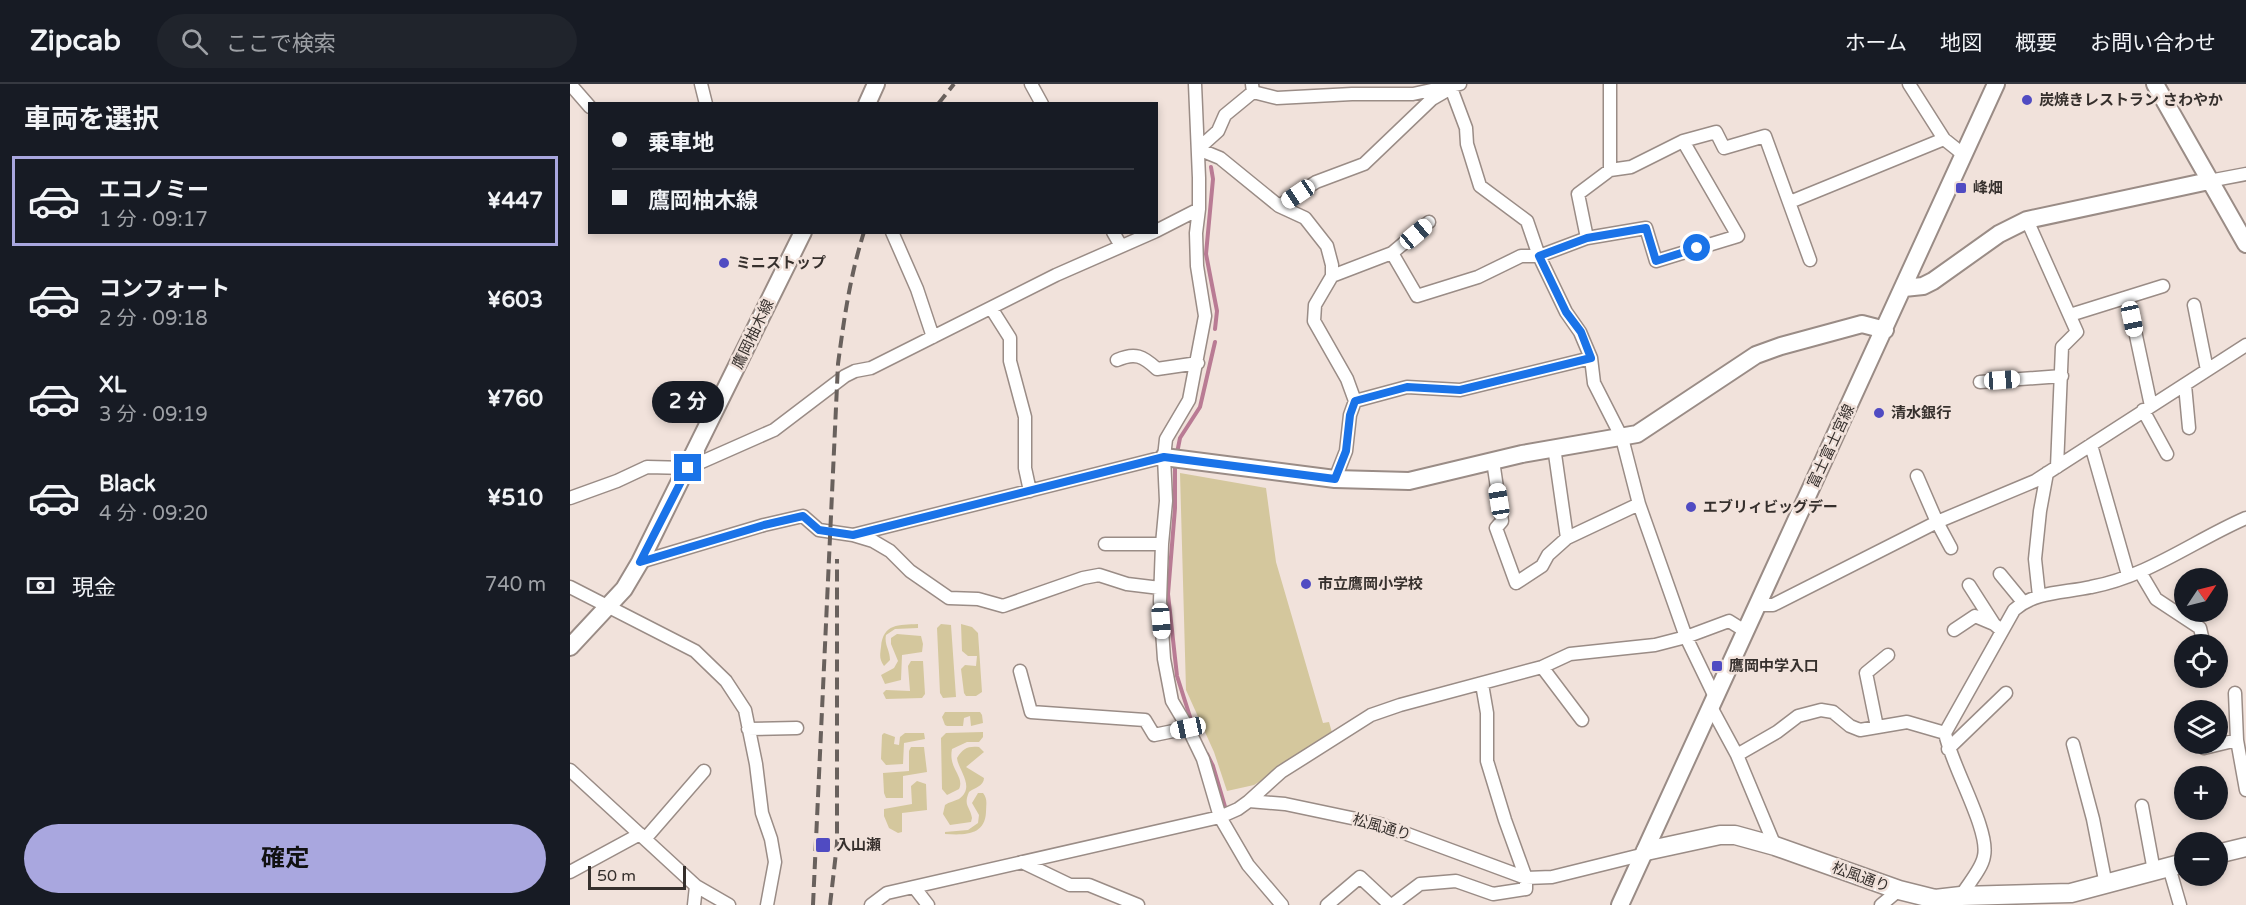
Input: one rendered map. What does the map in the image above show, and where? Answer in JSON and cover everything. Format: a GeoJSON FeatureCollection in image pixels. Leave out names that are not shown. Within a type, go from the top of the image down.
{"type":"FeatureCollection","features":[{"type":"Feature","properties":{"kind":"main road"},"geometry":{"type":"LineString","coordinates":[[868,102],[876,84]]}},
{"type":"Feature","properties":{"kind":"main road","name":"富士富士宮線"},"geometry":{"type":"LineString","coordinates":[[1620,905],[1996,84]]}},
{"type":"Feature","properties":{"kind":"main road"},"geometry":{"type":"LineString","coordinates":[[2155,84],[2246,244]]}},
{"type":"Feature","properties":{"kind":"main road"},"geometry":{"type":"LineString","coordinates":[[1904,288],[1923,286],[1934,281],[1999,234],[2027,220],[2209,181]]}},
{"type":"Feature","properties":{"kind":"main road","name":"鷹岡柚木線"},"geometry":{"type":"LineString","coordinates":[[570,647],[624,589],[640,562],[802,234]]}},
{"type":"Feature","properties":{"kind":"main road"},"geometry":{"type":"LineString","coordinates":[[1172,458],[1335,479],[1409,481],[1554,447],[1637,434],[1756,355],[1862,324],[1885,330]]}},
{"type":"Feature","properties":{"kind":"main road","name":"松風通り"},"geometry":{"type":"LineString","coordinates":[[1645,853],[1720,835],[1741,837],[1775,846],[1933,902],[1961,896],[2069,899],[2106,885],[2169,867]]}},
{"type":"Feature","properties":{"kind":"main road"},"geometry":{"type":"LineString","coordinates":[[2228,851],[2246,847]]}},
{"type":"Feature","properties":{"kind":"street"},"geometry":{"type":"LineString","coordinates":[[570,84],[588,106]]}},
{"type":"Feature","properties":{"kind":"street"},"geometry":{"type":"LineString","coordinates":[[701,84],[706,102]]}},
{"type":"Feature","properties":{"kind":"street"},"geometry":{"type":"LineString","coordinates":[[1031,84],[1041,102]]}},
{"type":"Feature","properties":{"kind":"street"},"geometry":{"type":"LineString","coordinates":[[1195,84],[1199,209],[1196,232],[1197,266],[1205,316],[1190,400],[1166,439],[1172,458],[1161,544],[1160,588],[1164,659],[1172,701],[1203,759],[1221,816],[1248,865],[1282,905]]}},
{"type":"Feature","properties":{"kind":"street"},"geometry":{"type":"LineString","coordinates":[[1610,84],[1610,170]]}},
{"type":"Feature","properties":{"kind":"street"},"geometry":{"type":"LineString","coordinates":[[1909,84],[1944,139],[1964,155]]}},
{"type":"Feature","properties":{"kind":"street"},"geometry":{"type":"LineString","coordinates":[[1198,149],[1218,131],[1226,115],[1252,88],[1277,98],[1413,94],[1456,86]]}},
{"type":"Feature","properties":{"kind":"street"},"geometry":{"type":"LineString","coordinates":[[1279,206],[1316,182],[1364,164],[1432,99],[1456,86]]}},
{"type":"Feature","properties":{"kind":"street"},"geometry":{"type":"LineString","coordinates":[[1456,86],[1466,128],[1467,144],[1480,186],[1527,221],[1539,256],[1566,312],[1581,332],[1591,358],[1594,383],[1622,438],[1639,504],[1686,637],[1775,846]]}},
{"type":"Feature","properties":{"kind":"street"},"geometry":{"type":"LineString","coordinates":[[1587,238],[1578,194],[1610,170],[1631,167],[1683,141],[1716,132],[1724,148],[1765,136],[1810,260]]}},
{"type":"Feature","properties":{"kind":"street"},"geometry":{"type":"LineString","coordinates":[[1790,202],[1944,139]]}},
{"type":"Feature","properties":{"kind":"street"},"geometry":{"type":"LineString","coordinates":[[1392,253],[1417,296],[1478,277],[1521,256],[1539,256],[1587,238],[1646,228],[1656,261],[1738,236],[1683,141]]}},
{"type":"Feature","properties":{"kind":"street"},"geometry":{"type":"LineString","coordinates":[[1198,149],[1220,158],[1279,206],[1305,218],[1327,246],[1332,265],[1332,276],[1315,305],[1314,321],[1347,379],[1355,401],[1350,415],[1346,451],[1335,479]]}},
{"type":"Feature","properties":{"kind":"street"},"geometry":{"type":"LineString","coordinates":[[2209,181],[2246,174]]}},
{"type":"Feature","properties":{"kind":"street"},"geometry":{"type":"LineString","coordinates":[[1158,231],[1199,209]]}},
{"type":"Feature","properties":{"kind":"street"},"geometry":{"type":"LineString","coordinates":[[2027,220],[2077,332],[2062,347],[2062,376],[2052,470],[2040,511],[2035,559],[2039,596]]}},
{"type":"Feature","properties":{"kind":"street"},"geometry":{"type":"LineString","coordinates":[[1332,276],[1392,253],[1429,222]]}},
{"type":"Feature","properties":{"kind":"street"},"geometry":{"type":"LineString","coordinates":[[893,234],[933,337]]}},
{"type":"Feature","properties":{"kind":"street"},"geometry":{"type":"LineString","coordinates":[[1114,234],[1121,246]]}},
{"type":"Feature","properties":{"kind":"street"},"geometry":{"type":"LineString","coordinates":[[570,498],[647,467],[688,468],[774,430],[838,380],[855,371],[871,368],[1056,275],[1150,234]]}},
{"type":"Feature","properties":{"kind":"street"},"geometry":{"type":"LineString","coordinates":[[2070,315],[2163,286]]}},
{"type":"Feature","properties":{"kind":"street"},"geometry":{"type":"LineString","coordinates":[[2128,298],[2147,408],[2167,454]]}},
{"type":"Feature","properties":{"kind":"street"},"geometry":{"type":"LineString","coordinates":[[2194,305],[2206,370]]}},
{"type":"Feature","properties":{"kind":"street"},"geometry":{"type":"LineString","coordinates":[[991,308],[1010,338],[1010,360],[1024,417],[1025,468],[1030,491]]}},
{"type":"Feature","properties":{"kind":"street"},"geometry":{"type":"LineString","coordinates":[[1757,605],[1773,604],[1937,522],[2035,481],[2246,345]]}},
{"type":"Feature","properties":{"kind":"street"},"geometry":{"type":"LineString","coordinates":[[1117,360],[1129,355],[1146,358],[1157,369],[1198,363]]}},
{"type":"Feature","properties":{"kind":"street"},"geometry":{"type":"LineString","coordinates":[[1355,401],[1407,387],[1460,390],[1591,358]]}},
{"type":"Feature","properties":{"kind":"street"},"geometry":{"type":"LineString","coordinates":[[1980,382],[2062,376]]}},
{"type":"Feature","properties":{"kind":"street"},"geometry":{"type":"LineString","coordinates":[[2185,385],[2189,428]]}},
{"type":"Feature","properties":{"kind":"street"},"geometry":{"type":"LineString","coordinates":[[2091,445],[2134,573],[2156,599],[2200,628],[2201,634]]}},
{"type":"Feature","properties":{"kind":"street"},"geometry":{"type":"LineString","coordinates":[[1554,447],[1568,538]]}},
{"type":"Feature","properties":{"kind":"street"},"geometry":{"type":"LineString","coordinates":[[853,535],[1172,458]]}},
{"type":"Feature","properties":{"kind":"street"},"geometry":{"type":"LineString","coordinates":[[1492,461],[1502,521],[1496,528],[1516,583],[1542,566],[1548,555],[1568,538],[1639,504]]}},
{"type":"Feature","properties":{"kind":"street"},"geometry":{"type":"LineString","coordinates":[[1917,476],[1951,548]]}},
{"type":"Feature","properties":{"kind":"street"},"geometry":{"type":"LineString","coordinates":[[640,562],[764,525],[803,516],[819,530],[853,535],[873,541],[890,551],[910,571],[950,598],[978,599],[1002,606],[1083,578],[1099,575],[1127,584],[1160,588]]}},
{"type":"Feature","properties":{"kind":"street"},"geometry":{"type":"LineString","coordinates":[[1961,896],[1984,856],[1984,837],[1948,749],[1945,733],[1997,627],[2023,602],[2039,596],[2094,587],[2134,573],[2246,518]]}},
{"type":"Feature","properties":{"kind":"street"},"geometry":{"type":"LineString","coordinates":[[1105,544],[1161,544]]}},
{"type":"Feature","properties":{"kind":"street"},"geometry":{"type":"LineString","coordinates":[[2000,574],[2023,602]]}},
{"type":"Feature","properties":{"kind":"street"},"geometry":{"type":"LineString","coordinates":[[1969,585],[1997,627]]}},
{"type":"Feature","properties":{"kind":"street"},"geometry":{"type":"LineString","coordinates":[[570,586],[695,651],[726,681],[745,710],[762,813],[771,839],[775,862],[767,905]]}},
{"type":"Feature","properties":{"kind":"street"},"geometry":{"type":"LineString","coordinates":[[1954,630],[1975,616],[1997,627]]}},
{"type":"Feature","properties":{"kind":"street"},"geometry":{"type":"LineString","coordinates":[[872,905],[887,893],[1221,816],[1238,809],[1249,801],[1281,771],[1371,715],[1400,705],[1542,667],[1570,654],[1655,645],[1686,637],[1729,621],[1745,631]]}},
{"type":"Feature","properties":{"kind":"street"},"geometry":{"type":"LineString","coordinates":[[1877,727],[1866,673],[1888,655]]}},
{"type":"Feature","properties":{"kind":"street"},"geometry":{"type":"LineString","coordinates":[[1542,667],[1582,720]]}},
{"type":"Feature","properties":{"kind":"street"},"geometry":{"type":"LineString","coordinates":[[1020,671],[1031,712],[1145,720],[1154,735],[1188,728]]}},
{"type":"Feature","properties":{"kind":"street"},"geometry":{"type":"LineString","coordinates":[[1327,905],[1360,877],[1391,905],[1420,884],[1456,880],[1493,894],[1526,889],[1526,878],[1487,761],[1487,713],[1482,684]]}},
{"type":"Feature","properties":{"kind":"street"},"geometry":{"type":"LineString","coordinates":[[1948,749],[2006,693]]}},
{"type":"Feature","properties":{"kind":"street"},"geometry":{"type":"LineString","coordinates":[[2235,693],[2246,790]]}},
{"type":"Feature","properties":{"kind":"street"},"geometry":{"type":"LineString","coordinates":[[1737,755],[1777,732],[1798,716],[1821,710],[1833,712],[1850,726],[1860,730],[1907,722],[1945,733]]}},
{"type":"Feature","properties":{"kind":"street"},"geometry":{"type":"LineString","coordinates":[[748,729],[797,728]]}},
{"type":"Feature","properties":{"kind":"street"},"geometry":{"type":"LineString","coordinates":[[2073,744],[2093,819],[2106,885]]}},
{"type":"Feature","properties":{"kind":"street"},"geometry":{"type":"LineString","coordinates":[[570,770],[696,886],[729,905]]}},
{"type":"Feature","properties":{"kind":"street"},"geometry":{"type":"LineString","coordinates":[[570,872],[643,837],[704,771]]}},
{"type":"Feature","properties":{"kind":"street","name":"松風通り"},"geometry":{"type":"LineString","coordinates":[[1249,801],[1285,804],[1380,824],[1526,878],[1552,877],[1645,853]]}},
{"type":"Feature","properties":{"kind":"street"},"geometry":{"type":"LineString","coordinates":[[2142,807],[2169,867],[2180,905]]}},
{"type":"Feature","properties":{"kind":"street"},"geometry":{"type":"LineString","coordinates":[[1022,862],[1070,885],[1089,885],[1138,905]]}},
{"type":"Feature","properties":{"kind":"street"},"geometry":{"type":"LineString","coordinates":[[694,905],[696,886]]}},
{"type":"Feature","properties":{"kind":"street"},"geometry":{"type":"LineString","coordinates":[[914,887],[928,905]]}},
{"type":"Feature","properties":{"kind":"street"},"geometry":{"type":"LineString","coordinates":[[1881,905],[1899,890]]}},
{"type":"Feature","properties":{"kind":"shaded area"},"geometry":{"type":"Polygon","coordinates":[[[1180,473],[1266,488],[1276,562],[1323,723],[1329,722],[1333,736],[1254,785],[1227,791],[1214,752],[1186,690],[1180,473]]]}},
{"type":"Feature","properties":{"kind":"shaded area"},"geometry":{"type":"Polygon","coordinates":[[[918,624],[918,628],[895,629],[886,635],[890,660],[884,666],[880,655],[885,633],[893,627],[918,624]]]}},
{"type":"Feature","properties":{"kind":"shaded area"},"geometry":{"type":"Polygon","coordinates":[[[941,624],[951,625],[956,697],[943,698],[940,693],[937,628],[941,624]]]}},
{"type":"Feature","properties":{"kind":"shaded area"},"geometry":{"type":"Polygon","coordinates":[[[961,624],[972,627],[978,633],[982,692],[976,696],[966,696],[964,693],[961,669],[965,665],[976,666],[977,656],[968,656],[962,651],[961,624]]]}},
{"type":"Feature","properties":{"kind":"shaded area"},"geometry":{"type":"Polygon","coordinates":[[[897,634],[921,636],[922,652],[902,655],[901,680],[885,684],[881,675],[894,668],[898,661],[891,644],[891,638],[897,634]]]}},
{"type":"Feature","properties":{"kind":"shaded area"},"geometry":{"type":"Polygon","coordinates":[[[911,661],[923,661],[925,694],[922,698],[886,699],[883,693],[886,690],[910,691],[908,666],[911,661]]]}},
{"type":"Feature","properties":{"kind":"shaded area"},"geometry":{"type":"Polygon","coordinates":[[[945,712],[980,712],[983,723],[971,726],[970,716],[964,718],[963,726],[947,726],[942,717],[945,712]]]}},
{"type":"Feature","properties":{"kind":"shaded area"},"geometry":{"type":"Polygon","coordinates":[[[983,732],[983,737],[979,742],[967,742],[952,749],[952,762],[960,784],[959,789],[947,795],[942,789],[941,738],[946,733],[983,732]]]}},
{"type":"Feature","properties":{"kind":"shaded area"},"geometry":{"type":"Polygon","coordinates":[[[884,733],[895,737],[894,744],[899,745],[900,737],[905,733],[924,733],[925,739],[904,743],[903,764],[886,765],[881,759],[884,733]]]}},
{"type":"Feature","properties":{"kind":"shaded area"},"geometry":{"type":"Polygon","coordinates":[[[911,747],[924,747],[927,772],[903,776],[903,798],[886,798],[883,773],[909,771],[911,747]]]}},
{"type":"Feature","properties":{"kind":"shaded area"},"geometry":{"type":"Polygon","coordinates":[[[979,747],[984,752],[966,767],[984,778],[982,783],[969,792],[967,797],[971,822],[950,825],[943,814],[945,805],[959,799],[966,789],[965,779],[957,758],[966,748],[979,747]]]}},
{"type":"Feature","properties":{"kind":"shaded area"},"geometry":{"type":"Polygon","coordinates":[[[917,781],[926,784],[927,810],[902,813],[902,832],[898,833],[889,828],[884,809],[912,804],[911,786],[917,781]]]}},
{"type":"Feature","properties":{"kind":"shaded area"},"geometry":{"type":"Polygon","coordinates":[[[978,793],[983,793],[986,800],[985,820],[982,826],[966,834],[945,834],[945,832],[968,830],[978,823],[979,815],[972,803],[978,793]]]}},
{"type":"Feature","properties":{"kind":"waterway"},"geometry":{"type":"LineString","coordinates":[[1211,167],[1213,179],[1206,254],[1217,311],[1215,329]]}},
{"type":"Feature","properties":{"kind":"waterway"},"geometry":{"type":"LineString","coordinates":[[1177,453],[1180,438],[1200,407],[1215,342]]}},
{"type":"Feature","properties":{"kind":"waterway"},"geometry":{"type":"LineString","coordinates":[[1175,463],[1175,508],[1168,594],[1177,676],[1192,723]]}},
{"type":"Feature","properties":{"kind":"waterway"},"geometry":{"type":"LineString","coordinates":[[1207,754],[1213,766],[1226,810]]}},
{"type":"Feature","properties":{"kind":"railway"},"geometry":{"type":"LineString","coordinates":[[940,102],[954,84]]}},
{"type":"Feature","properties":{"kind":"railway"},"geometry":{"type":"LineString","coordinates":[[813,905],[838,364],[851,281],[863,234]]}},
{"type":"Feature","properties":{"kind":"railway"},"geometry":{"type":"LineString","coordinates":[[830,905],[837,844],[837,559]]}},
{"type":"Feature","properties":{"kind":"place","name":"炭焼きレストラン さわやか"},"geometry":{"type":"Point","coordinates":[2027,100]}},
{"type":"Feature","properties":{"kind":"place","name":"峰畑"},"geometry":{"type":"Point","coordinates":[1961,188]}},
{"type":"Feature","properties":{"kind":"place","name":"ミニストップ"},"geometry":{"type":"Point","coordinates":[724,263]}},
{"type":"Feature","properties":{"kind":"place","name":"清水銀行"},"geometry":{"type":"Point","coordinates":[1879,413]}},
{"type":"Feature","properties":{"kind":"place","name":"エブリィビッグデー"},"geometry":{"type":"Point","coordinates":[1691,507]}},
{"type":"Feature","properties":{"kind":"place","name":"市立鷹岡小学校"},"geometry":{"type":"Point","coordinates":[1306,584]}},
{"type":"Feature","properties":{"kind":"place","name":"鷹岡中学入口"},"geometry":{"type":"Point","coordinates":[1717,666]}},
{"type":"Feature","properties":{"kind":"place","name":"入山瀬"},"geometry":{"type":"Point","coordinates":[823,845]}},
{"type":"Feature","properties":{"kind":"route"},"geometry":{"type":"LineString","coordinates":[[688,468],[640,562],[764,525],[803,516],[819,530],[853,535],[1164,457],[1335,479],[1346,451],[1350,415],[1355,401],[1407,387],[1460,390],[1514,379],[1591,358],[1581,332],[1566,312],[1539,256],[1587,238],[1646,228],[1656,261],[1697,248]]}}]}
